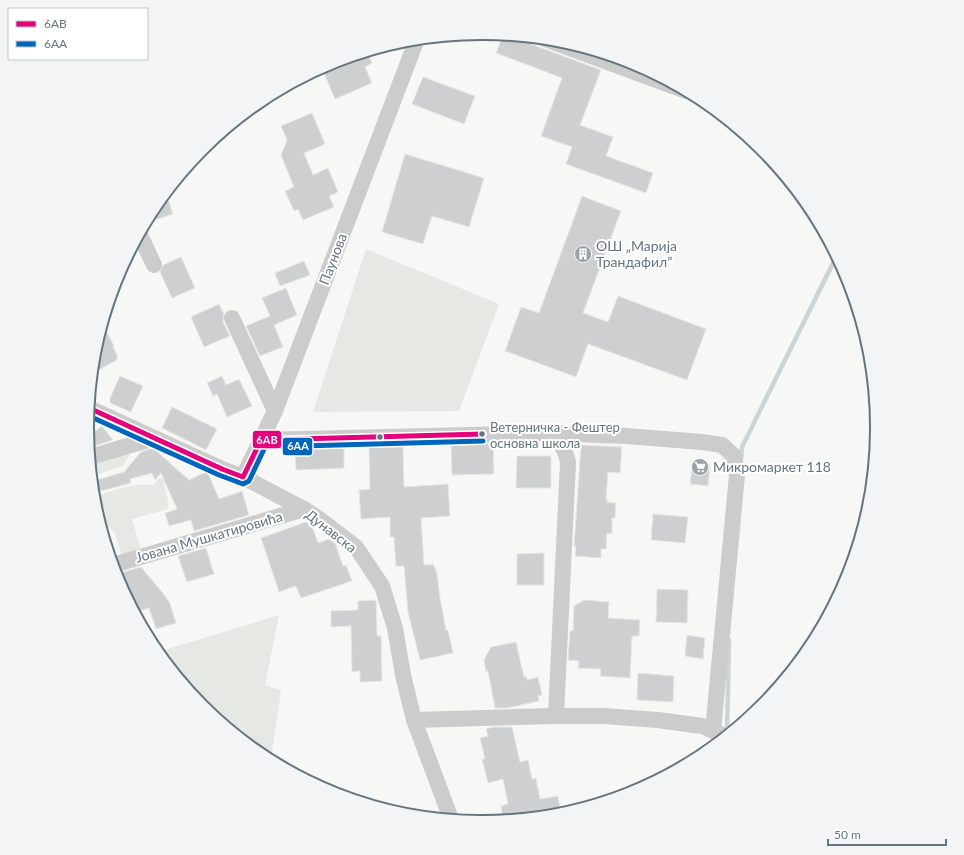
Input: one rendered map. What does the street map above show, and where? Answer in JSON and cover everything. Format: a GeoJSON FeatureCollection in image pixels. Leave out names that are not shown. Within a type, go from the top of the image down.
{"type":"FeatureCollection","features":[{"type":"Feature","properties":{"kind":"street","name":"Паунова"},"geometry":{"type":"LineString","coordinates":[[243,477],[275,410],[414,46]]}},
{"type":"Feature","properties":{"kind":"street"},"geometry":{"type":"LineString","coordinates":[[589,55],[642,75]]}},
{"type":"Feature","properties":{"kind":"street"},"geometry":{"type":"LineString","coordinates":[[143,240],[154,265]]}},
{"type":"Feature","properties":{"kind":"street"},"geometry":{"type":"LineString","coordinates":[[232,318],[275,410]]}},
{"type":"Feature","properties":{"kind":"street","name":"Дунавска"},"geometry":{"type":"LineString","coordinates":[[95,411],[222,469],[243,477],[304,509],[356,547],[382,586],[395,628],[403,675],[414,720],[449,813]]}},
{"type":"Feature","properties":{"kind":"street"},"geometry":{"type":"LineString","coordinates":[[546,433],[560,442],[566,452],[568,462],[556,716]]}},
{"type":"Feature","properties":{"kind":"street"},"geometry":{"type":"LineString","coordinates":[[261,440],[546,433],[626,436],[702,442],[722,445],[734,456],[737,475],[719,733],[702,726],[658,720],[604,716],[414,720]]}},
{"type":"Feature","properties":{"kind":"street"},"geometry":{"type":"LineString","coordinates":[[95,455],[155,438]]}},
{"type":"Feature","properties":{"kind":"street","name":"Јована Мушкатировића"},"geometry":{"type":"LineString","coordinates":[[119,563],[304,509]]}},
{"type":"Feature","properties":{"kind":"shaded area"},"geometry":{"type":"Polygon","coordinates":[[[366,249],[499,304],[459,411],[313,412],[366,249]]]}},
{"type":"Feature","properties":{"kind":"shaded area"},"geometry":{"type":"Polygon","coordinates":[[[133,449],[123,466],[98,474],[96,460],[133,449]]]}},
{"type":"Feature","properties":{"kind":"shaded area"},"geometry":{"type":"Polygon","coordinates":[[[160,478],[164,480],[168,509],[132,519],[141,550],[122,556],[115,534],[107,526],[101,495],[131,486],[146,484],[153,485],[160,478]]]}},
{"type":"Feature","properties":{"kind":"shaded area"},"geometry":{"type":"Polygon","coordinates":[[[279,615],[265,685],[281,690],[272,753],[246,735],[208,702],[165,650],[279,615]]]}},
{"type":"Feature","properties":{"kind":"building"},"geometry":{"type":"Polygon","coordinates":[[[501,41],[527,43],[601,70],[580,125],[613,137],[606,156],[653,173],[646,193],[566,164],[572,147],[541,136],[562,78],[496,53],[501,41]]]}},
{"type":"Feature","properties":{"kind":"building"},"geometry":{"type":"Polygon","coordinates":[[[369,57],[372,63],[365,67],[372,83],[335,99],[324,74],[369,57]]]}},
{"type":"Feature","properties":{"kind":"building"},"geometry":{"type":"Polygon","coordinates":[[[423,77],[475,96],[464,124],[412,104],[423,77]]]}},
{"type":"Feature","properties":{"kind":"building"},"geometry":{"type":"Polygon","coordinates":[[[312,113],[325,144],[304,153],[313,175],[328,168],[338,192],[329,196],[334,207],[303,220],[298,209],[294,211],[285,191],[294,187],[281,155],[287,140],[281,126],[312,113]]]}},
{"type":"Feature","properties":{"kind":"building"},"geometry":{"type":"Polygon","coordinates":[[[405,154],[484,178],[469,227],[432,216],[423,244],[382,232],[405,154]]]}},
{"type":"Feature","properties":{"kind":"building","name":"ОШ „Марија Трандафил”"},"geometry":{"type":"Polygon","coordinates":[[[582,196],[621,211],[583,313],[608,322],[618,296],[706,329],[687,380],[588,344],[576,377],[505,351],[521,307],[539,313],[582,196]]]}},
{"type":"Feature","properties":{"kind":"building"},"geometry":{"type":"Polygon","coordinates":[[[168,201],[173,214],[155,220],[168,201]]]}},
{"type":"Feature","properties":{"kind":"building"},"geometry":{"type":"Polygon","coordinates":[[[181,257],[195,288],[172,298],[160,272],[163,265],[181,257]]]}},
{"type":"Feature","properties":{"kind":"building"},"geometry":{"type":"Polygon","coordinates":[[[304,261],[310,275],[280,286],[275,273],[304,261]]]}},
{"type":"Feature","properties":{"kind":"building"},"geometry":{"type":"Polygon","coordinates":[[[286,288],[297,315],[274,325],[283,347],[260,356],[246,326],[270,316],[262,298],[286,288]]]}},
{"type":"Feature","properties":{"kind":"building"},"geometry":{"type":"Polygon","coordinates":[[[219,304],[224,314],[223,322],[230,336],[204,347],[191,317],[219,304]]]}},
{"type":"Feature","properties":{"kind":"building"},"geometry":{"type":"Polygon","coordinates":[[[107,332],[114,346],[117,360],[99,370],[107,332]]]}},
{"type":"Feature","properties":{"kind":"building"},"geometry":{"type":"Polygon","coordinates":[[[120,376],[143,386],[131,412],[110,403],[110,398],[120,376]]]}},
{"type":"Feature","properties":{"kind":"building"},"geometry":{"type":"Polygon","coordinates":[[[222,376],[226,385],[239,379],[252,406],[227,417],[217,394],[213,396],[207,383],[222,376]]]}},
{"type":"Feature","properties":{"kind":"building"},"geometry":{"type":"Polygon","coordinates":[[[172,407],[217,429],[206,450],[162,428],[172,407]]]}},
{"type":"Feature","properties":{"kind":"building"},"geometry":{"type":"Polygon","coordinates":[[[102,426],[113,440],[95,446],[94,432],[102,426]]]}},
{"type":"Feature","properties":{"kind":"building"},"geometry":{"type":"Polygon","coordinates":[[[493,444],[494,474],[452,475],[451,445],[493,444]]]}},
{"type":"Feature","properties":{"kind":"building"},"geometry":{"type":"Polygon","coordinates":[[[581,445],[622,447],[620,473],[608,472],[606,499],[607,502],[616,503],[615,518],[612,518],[612,534],[607,533],[606,549],[601,549],[601,558],[575,556],[576,546],[574,546],[581,445]]]}},
{"type":"Feature","properties":{"kind":"building"},"geometry":{"type":"Polygon","coordinates":[[[403,446],[404,487],[448,484],[450,516],[421,518],[424,565],[433,564],[437,573],[446,630],[448,630],[453,653],[420,660],[408,612],[404,566],[396,566],[394,537],[390,537],[390,517],[361,519],[359,490],[370,489],[369,447],[403,446]]]}},
{"type":"Feature","properties":{"kind":"building"},"geometry":{"type":"Polygon","coordinates":[[[344,447],[344,468],[296,470],[295,449],[344,447]]]}},
{"type":"Feature","properties":{"kind":"building"},"geometry":{"type":"Polygon","coordinates":[[[153,448],[189,480],[206,472],[208,473],[219,499],[242,491],[249,515],[194,531],[191,520],[169,526],[165,513],[177,509],[161,473],[155,480],[152,473],[130,479],[131,483],[100,491],[98,479],[124,472],[141,452],[153,448]]]}},
{"type":"Feature","properties":{"kind":"building"},"geometry":{"type":"Polygon","coordinates":[[[517,456],[551,456],[551,488],[516,488],[517,456]]]}},
{"type":"Feature","properties":{"kind":"building"},"geometry":{"type":"Polygon","coordinates":[[[693,463],[710,465],[708,486],[690,484],[693,463]]]}},
{"type":"Feature","properties":{"kind":"building"},"geometry":{"type":"Polygon","coordinates":[[[653,514],[688,517],[685,543],[651,540],[653,514]]]}},
{"type":"Feature","properties":{"kind":"building"},"geometry":{"type":"Polygon","coordinates":[[[306,522],[312,526],[318,543],[329,539],[335,543],[343,566],[346,565],[352,581],[301,598],[296,586],[279,592],[261,538],[306,522]]]}},
{"type":"Feature","properties":{"kind":"building"},"geometry":{"type":"Polygon","coordinates":[[[206,548],[214,574],[187,582],[178,556],[206,548]]]}},
{"type":"Feature","properties":{"kind":"building"},"geometry":{"type":"Polygon","coordinates":[[[544,553],[544,585],[517,585],[517,554],[544,553]]]}},
{"type":"Feature","properties":{"kind":"building"},"geometry":{"type":"Polygon","coordinates":[[[141,567],[169,601],[176,623],[156,629],[149,608],[140,610],[123,572],[141,567]]]}},
{"type":"Feature","properties":{"kind":"building"},"geometry":{"type":"Polygon","coordinates":[[[657,589],[688,590],[687,623],[656,622],[657,589]]]}},
{"type":"Feature","properties":{"kind":"building"},"geometry":{"type":"Polygon","coordinates":[[[376,600],[377,636],[381,636],[382,681],[360,682],[360,671],[352,672],[351,626],[331,627],[331,611],[358,610],[358,601],[376,600]]]}},
{"type":"Feature","properties":{"kind":"building"},"geometry":{"type":"Polygon","coordinates":[[[584,600],[609,602],[608,618],[640,620],[639,636],[632,636],[630,678],[600,676],[601,669],[578,668],[579,661],[568,660],[570,631],[573,631],[574,606],[584,600]]]}},
{"type":"Feature","properties":{"kind":"building"},"geometry":{"type":"Polygon","coordinates":[[[687,635],[705,638],[703,659],[685,656],[687,635]]]}},
{"type":"Feature","properties":{"kind":"building"},"geometry":{"type":"Polygon","coordinates":[[[516,642],[524,677],[527,677],[527,680],[538,677],[542,695],[538,696],[539,701],[507,708],[495,708],[488,671],[486,672],[484,660],[491,647],[516,642]]]}},
{"type":"Feature","properties":{"kind":"building"},"geometry":{"type":"Polygon","coordinates":[[[638,673],[674,676],[673,702],[637,700],[638,673]]]}},
{"type":"Feature","properties":{"kind":"building"},"geometry":{"type":"Polygon","coordinates":[[[493,727],[512,727],[520,762],[528,760],[532,779],[536,778],[540,799],[558,796],[560,808],[533,812],[502,814],[501,806],[508,804],[503,779],[488,783],[482,759],[485,759],[480,738],[488,736],[486,729],[493,727]]]}},
{"type":"Feature","properties":{"kind":"waterway"},"geometry":{"type":"LineString","coordinates":[[741,459],[742,447],[833,263]]}},
{"type":"Feature","properties":{"kind":"waterway"},"geometry":{"type":"LineString","coordinates":[[727,727],[729,640]]}},
{"type":"Feature","properties":{"kind":"transit line","name":"6AB"},"geometry":{"type":"LineString","coordinates":[[95,411],[222,469],[243,477],[261,440],[483,434]]}},
{"type":"Feature","properties":{"kind":"transit line","name":"6AA"},"geometry":{"type":"LineString","coordinates":[[94,418],[219,475],[243,484],[249,481],[265,447],[483,441]]}},
{"type":"Feature","properties":{"kind":"place","name":"ОШ „Марија Трандафил”"},"geometry":{"type":"Point","coordinates":[583,254]}},
{"type":"Feature","properties":{"kind":"place","name":"Ветерничка - Фештер основна школа"},"geometry":{"type":"Point","coordinates":[482,434]}},
{"type":"Feature","properties":{"kind":"place","name":"Микромаркет 118"},"geometry":{"type":"Point","coordinates":[700,467]}}]}
